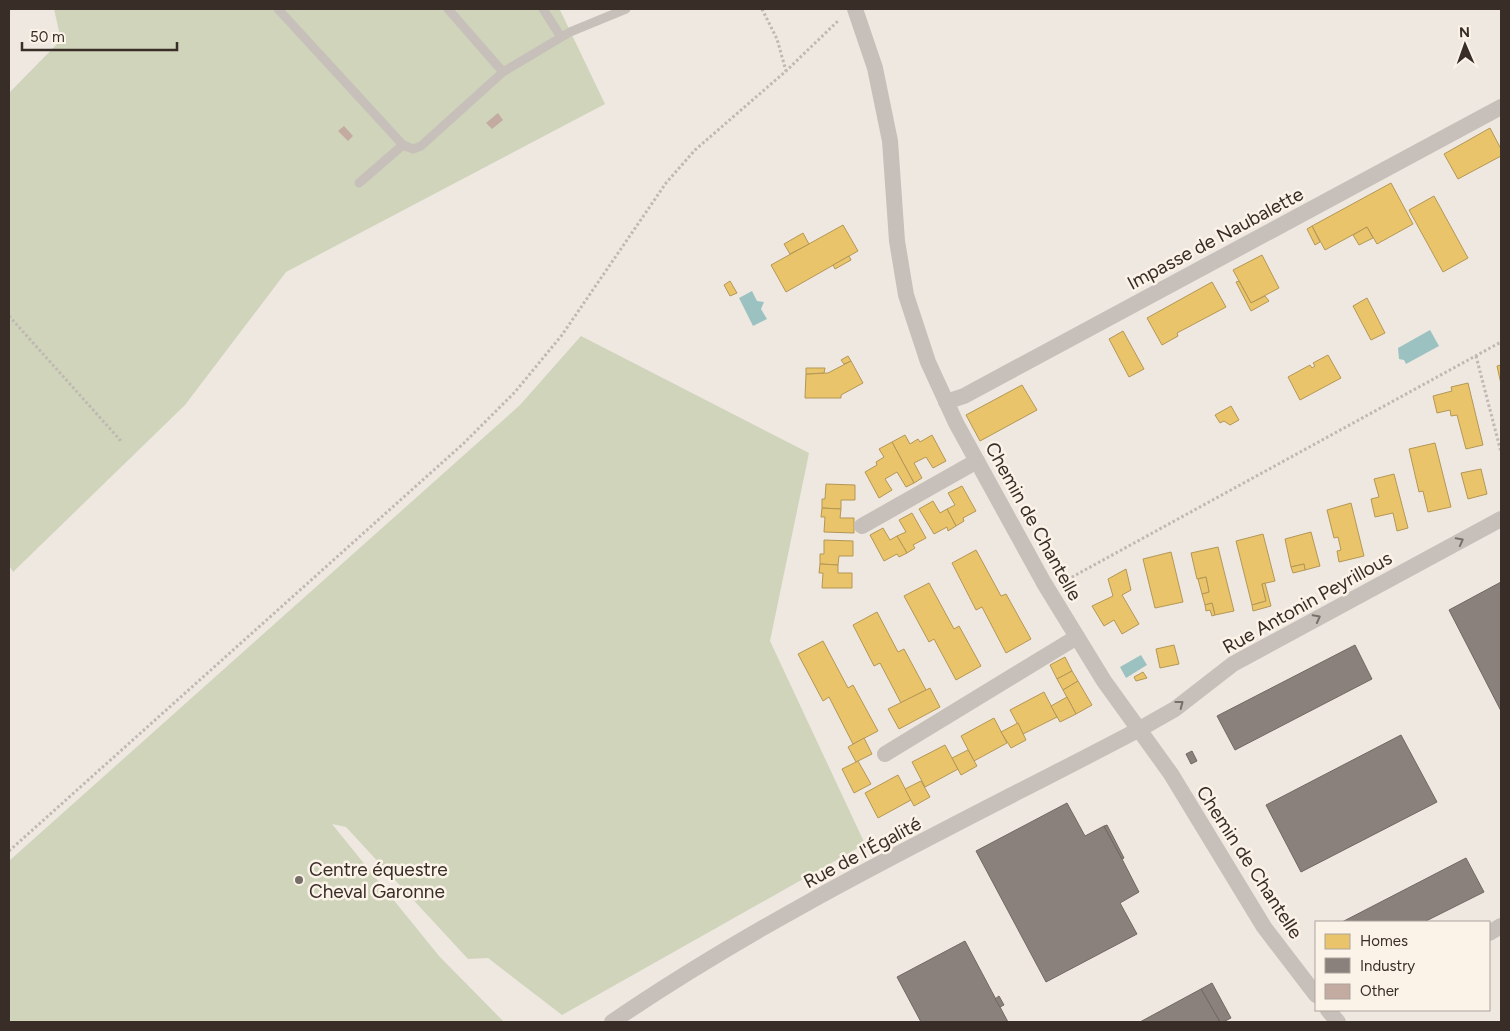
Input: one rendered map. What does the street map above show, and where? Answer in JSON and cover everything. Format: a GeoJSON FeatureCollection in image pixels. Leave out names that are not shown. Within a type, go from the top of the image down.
{"type":"FeatureCollection","features":[{"type":"Feature","properties":{"kind":"street","name":"Chemin de Chantelle"},"geometry":{"type":"LineString","coordinates":[[850,12],[875,68],[890,141],[897,241],[906,295],[928,362],[946,402],[1049,590],[1078,637],[1138,730],[1171,774],[1264,927],[1315,993]]}},
{"type":"Feature","properties":{"kind":"street","name":"Impasse de Naubalette"},"geometry":{"type":"LineString","coordinates":[[946,402],[964,396],[1501,107]]}},
{"type":"Feature","properties":{"kind":"street"},"geometry":{"type":"LineString","coordinates":[[862,526],[977,460]]}},
{"type":"Feature","properties":{"kind":"street","name":"Rue Antonin Peyrillous"},"geometry":{"type":"LineString","coordinates":[[1138,730],[1175,709],[1233,664],[1501,519]]}},
{"type":"Feature","properties":{"kind":"street"},"geometry":{"type":"LineString","coordinates":[[885,754],[1078,637]]}},
{"type":"Feature","properties":{"kind":"street","name":"Rue de l'Égalité"},"geometry":{"type":"LineString","coordinates":[[612,1022],[677,978],[787,914],[1138,730]]}},
{"type":"Feature","properties":{"kind":"street"},"geometry":{"type":"LineString","coordinates":[[1490,932],[1501,926]]}},
{"type":"Feature","properties":{"kind":"lane"},"geometry":{"type":"LineString","coordinates":[[278,9],[403,145],[413,149],[421,146],[503,72],[561,37],[626,9]]}},
{"type":"Feature","properties":{"kind":"lane"},"geometry":{"type":"LineString","coordinates":[[448,9],[503,72]]}},
{"type":"Feature","properties":{"kind":"lane"},"geometry":{"type":"LineString","coordinates":[[543,9],[561,37]]}},
{"type":"Feature","properties":{"kind":"lane"},"geometry":{"type":"LineString","coordinates":[[359,183],[403,145]]}},
{"type":"Feature","properties":{"kind":"path"},"geometry":{"type":"LineString","coordinates":[[762,9],[777,39],[786,71]]}},
{"type":"Feature","properties":{"kind":"path"},"geometry":{"type":"LineString","coordinates":[[9,851],[464,443],[515,392],[562,335],[666,183],[695,150],[786,71],[850,12]]}},
{"type":"Feature","properties":{"kind":"path"},"geometry":{"type":"LineString","coordinates":[[9,316],[121,441]]}},
{"type":"Feature","properties":{"kind":"path"},"geometry":{"type":"LineString","coordinates":[[1049,590],[1501,342]]}},
{"type":"Feature","properties":{"kind":"path"},"geometry":{"type":"LineString","coordinates":[[1476,356],[1501,452]]}},
{"type":"Feature","properties":{"kind":"green space"},"geometry":{"type":"Polygon","coordinates":[[[54,9],[562,9],[560,10],[605,104],[286,272],[185,405],[13,572],[9,565],[9,93],[61,40],[54,9]]]}},
{"type":"Feature","properties":{"kind":"green space"},"geometry":{"type":"Polygon","coordinates":[[[581,336],[809,453],[770,641],[865,844],[562,1015],[488,958],[468,959],[346,827],[332,824],[439,956],[504,1022],[9,1022],[9,861],[520,405],[581,336]]]}},
{"type":"Feature","properties":{"kind":"water"},"geometry":{"type":"Polygon","coordinates":[[[752,291],[757,301],[764,302],[761,309],[767,319],[753,326],[739,298],[752,291]]]}},
{"type":"Feature","properties":{"kind":"water"},"geometry":{"type":"Polygon","coordinates":[[[1430,330],[1439,346],[1406,364],[1404,360],[1399,359],[1398,348],[1430,330]]]}},
{"type":"Feature","properties":{"kind":"water"},"geometry":{"type":"Polygon","coordinates":[[[1141,655],[1147,665],[1126,678],[1120,667],[1141,655]]]}},
{"type":"Feature","properties":{"kind":"building: Homes"},"geometry":{"type":"Polygon","coordinates":[[[1490,128],[1501,149],[1501,156],[1458,179],[1444,154],[1490,128]]]}},
{"type":"Feature","properties":{"kind":"building: Homes"},"geometry":{"type":"Polygon","coordinates":[[[1391,183],[1413,224],[1377,244],[1367,227],[1325,250],[1312,226],[1391,183]]]}},
{"type":"Feature","properties":{"kind":"building: Homes"},"geometry":{"type":"Polygon","coordinates":[[[1434,196],[1468,258],[1443,272],[1409,210],[1434,196]]]}},
{"type":"Feature","properties":{"kind":"building: Homes"},"geometry":{"type":"Polygon","coordinates":[[[843,225],[858,251],[786,292],[771,265],[843,225]]]}},
{"type":"Feature","properties":{"kind":"building: Homes"},"geometry":{"type":"Polygon","coordinates":[[[1312,226],[1320,242],[1315,245],[1307,229],[1312,226]]]}},
{"type":"Feature","properties":{"kind":"building: Homes"},"geometry":{"type":"Polygon","coordinates":[[[1367,227],[1373,238],[1359,245],[1353,235],[1367,227]]]}},
{"type":"Feature","properties":{"kind":"building: Homes"},"geometry":{"type":"Polygon","coordinates":[[[803,233],[809,244],[790,254],[784,244],[803,233]]]}},
{"type":"Feature","properties":{"kind":"building: Homes"},"geometry":{"type":"Polygon","coordinates":[[[1262,255],[1279,288],[1251,303],[1233,270],[1262,255]]]}},
{"type":"Feature","properties":{"kind":"building: Homes"},"geometry":{"type":"Polygon","coordinates":[[[849,256],[851,260],[835,269],[833,265],[849,256]]]}},
{"type":"Feature","properties":{"kind":"building: Homes"},"geometry":{"type":"Polygon","coordinates":[[[730,281],[737,293],[730,296],[724,285],[730,281]]]}},
{"type":"Feature","properties":{"kind":"building: Homes"},"geometry":{"type":"Polygon","coordinates":[[[1239,281],[1251,303],[1265,296],[1269,301],[1251,311],[1236,282],[1239,281]]]}},
{"type":"Feature","properties":{"kind":"building: Homes"},"geometry":{"type":"Polygon","coordinates":[[[1212,282],[1226,307],[1177,333],[1178,336],[1162,345],[1147,318],[1212,282]]]}},
{"type":"Feature","properties":{"kind":"building: Homes"},"geometry":{"type":"Polygon","coordinates":[[[1367,298],[1385,333],[1371,340],[1353,306],[1367,298]]]}},
{"type":"Feature","properties":{"kind":"building: Homes"},"geometry":{"type":"Polygon","coordinates":[[[1123,331],[1144,369],[1129,377],[1109,339],[1123,331]]]}},
{"type":"Feature","properties":{"kind":"building: Homes"},"geometry":{"type":"Polygon","coordinates":[[[1328,355],[1341,378],[1300,400],[1288,377],[1310,365],[1312,368],[1315,366],[1313,363],[1328,355]]]}},
{"type":"Feature","properties":{"kind":"building: Homes"},"geometry":{"type":"Polygon","coordinates":[[[848,356],[851,361],[844,364],[841,360],[848,356]]]}},
{"type":"Feature","properties":{"kind":"building: Homes"},"geometry":{"type":"Polygon","coordinates":[[[851,361],[863,383],[841,395],[841,398],[805,398],[806,374],[828,373],[851,361]]]}},
{"type":"Feature","properties":{"kind":"building: Homes"},"geometry":{"type":"Polygon","coordinates":[[[1501,365],[1501,384],[1497,366],[1501,365]]]}},
{"type":"Feature","properties":{"kind":"building: Homes"},"geometry":{"type":"Polygon","coordinates":[[[806,368],[825,368],[824,373],[806,374],[806,368]]]}},
{"type":"Feature","properties":{"kind":"building: Homes"},"geometry":{"type":"Polygon","coordinates":[[[1468,383],[1483,445],[1466,449],[1457,415],[1451,416],[1450,410],[1437,413],[1433,396],[1452,391],[1451,387],[1468,383]]]}},
{"type":"Feature","properties":{"kind":"building: Homes"},"geometry":{"type":"Polygon","coordinates":[[[1022,385],[1037,410],[980,441],[966,415],[1022,385]]]}},
{"type":"Feature","properties":{"kind":"building: Homes"},"geometry":{"type":"Polygon","coordinates":[[[1231,406],[1239,420],[1230,425],[1224,421],[1220,423],[1215,415],[1231,406]]]}},
{"type":"Feature","properties":{"kind":"building: Homes"},"geometry":{"type":"Polygon","coordinates":[[[905,435],[910,444],[918,439],[920,442],[932,435],[946,461],[933,468],[926,457],[914,463],[922,478],[914,483],[892,442],[905,435]]]}},
{"type":"Feature","properties":{"kind":"building: Homes"},"geometry":{"type":"Polygon","coordinates":[[[892,442],[914,483],[906,487],[897,472],[885,479],[892,490],[879,498],[865,472],[877,465],[876,462],[884,457],[879,449],[892,442]]]}},
{"type":"Feature","properties":{"kind":"building: Homes"},"geometry":{"type":"Polygon","coordinates":[[[1435,443],[1451,507],[1428,512],[1423,491],[1419,492],[1409,449],[1435,443]]]}},
{"type":"Feature","properties":{"kind":"building: Homes"},"geometry":{"type":"Polygon","coordinates":[[[1481,469],[1487,494],[1468,499],[1461,473],[1481,469]]]}},
{"type":"Feature","properties":{"kind":"building: Homes"},"geometry":{"type":"Polygon","coordinates":[[[1394,474],[1408,528],[1397,531],[1393,513],[1375,517],[1371,499],[1379,497],[1374,479],[1394,474]]]}},
{"type":"Feature","properties":{"kind":"building: Homes"},"geometry":{"type":"Polygon","coordinates":[[[826,484],[855,485],[855,500],[841,500],[841,509],[822,508],[826,484]]]}},
{"type":"Feature","properties":{"kind":"building: Homes"},"geometry":{"type":"Polygon","coordinates":[[[962,486],[976,511],[963,518],[964,521],[956,526],[947,509],[955,505],[948,493],[962,486]]]}},
{"type":"Feature","properties":{"kind":"building: Homes"},"geometry":{"type":"Polygon","coordinates":[[[933,501],[940,513],[947,509],[956,526],[948,531],[947,527],[934,534],[919,509],[933,501]]]}},
{"type":"Feature","properties":{"kind":"building: Homes"},"geometry":{"type":"Polygon","coordinates":[[[1351,503],[1364,556],[1339,562],[1337,551],[1341,550],[1338,537],[1334,538],[1327,510],[1351,503]]]}},
{"type":"Feature","properties":{"kind":"building: Homes"},"geometry":{"type":"Polygon","coordinates":[[[822,508],[841,509],[840,518],[854,518],[854,533],[824,532],[825,517],[821,517],[822,508]]]}},
{"type":"Feature","properties":{"kind":"building: Homes"},"geometry":{"type":"Polygon","coordinates":[[[912,513],[926,538],[913,545],[915,548],[907,553],[897,536],[906,532],[899,520],[912,513]]]}},
{"type":"Feature","properties":{"kind":"building: Homes"},"geometry":{"type":"Polygon","coordinates":[[[883,528],[890,540],[897,536],[907,553],[899,557],[897,554],[884,561],[870,535],[883,528]]]}},
{"type":"Feature","properties":{"kind":"building: Homes"},"geometry":{"type":"Polygon","coordinates":[[[1311,532],[1320,566],[1305,570],[1304,564],[1291,567],[1285,539],[1311,532]]]}},
{"type":"Feature","properties":{"kind":"building: Homes"},"geometry":{"type":"Polygon","coordinates":[[[1263,534],[1275,581],[1262,584],[1266,601],[1252,605],[1236,541],[1263,534]]]}},
{"type":"Feature","properties":{"kind":"building: Homes"},"geometry":{"type":"Polygon","coordinates":[[[824,540],[853,541],[853,556],[839,556],[838,565],[820,564],[820,554],[824,554],[824,540]]]}},
{"type":"Feature","properties":{"kind":"building: Homes"},"geometry":{"type":"Polygon","coordinates":[[[1218,547],[1234,611],[1215,615],[1212,603],[1205,605],[1202,594],[1209,592],[1206,577],[1197,579],[1191,553],[1218,547]]]}},
{"type":"Feature","properties":{"kind":"building: Homes"},"geometry":{"type":"Polygon","coordinates":[[[976,550],[1001,596],[1006,594],[1031,639],[1006,653],[982,607],[976,610],[952,563],[976,550]]]}},
{"type":"Feature","properties":{"kind":"building: Homes"},"geometry":{"type":"Polygon","coordinates":[[[1171,552],[1183,602],[1155,608],[1143,559],[1171,552]]]}},
{"type":"Feature","properties":{"kind":"building: Homes"},"geometry":{"type":"Polygon","coordinates":[[[820,564],[838,565],[838,573],[852,573],[852,588],[822,588],[823,573],[819,573],[820,564]]]}},
{"type":"Feature","properties":{"kind":"building: Homes"},"geometry":{"type":"Polygon","coordinates":[[[1304,564],[1305,570],[1293,573],[1291,567],[1304,564]]]}},
{"type":"Feature","properties":{"kind":"building: Homes"},"geometry":{"type":"Polygon","coordinates":[[[1126,569],[1131,590],[1122,595],[1139,624],[1122,634],[1114,620],[1104,626],[1092,606],[1113,596],[1108,579],[1126,569]]]}},
{"type":"Feature","properties":{"kind":"building: Homes"},"geometry":{"type":"Polygon","coordinates":[[[1206,577],[1209,592],[1202,594],[1198,579],[1206,577]]]}},
{"type":"Feature","properties":{"kind":"building: Homes"},"geometry":{"type":"Polygon","coordinates":[[[929,583],[954,629],[959,626],[981,666],[956,680],[934,639],[929,642],[904,596],[929,583]]]}},
{"type":"Feature","properties":{"kind":"building: Homes"},"geometry":{"type":"Polygon","coordinates":[[[1265,583],[1271,606],[1253,611],[1252,605],[1266,601],[1262,584],[1265,583]]]}},
{"type":"Feature","properties":{"kind":"building: Homes"},"geometry":{"type":"Polygon","coordinates":[[[1212,603],[1215,615],[1212,616],[1210,610],[1206,611],[1205,605],[1212,603]]]}},
{"type":"Feature","properties":{"kind":"building: Homes"},"geometry":{"type":"Polygon","coordinates":[[[877,612],[898,652],[904,649],[926,690],[901,703],[880,663],[874,666],[853,625],[877,612]]]}},
{"type":"Feature","properties":{"kind":"building: Homes"},"geometry":{"type":"Polygon","coordinates":[[[823,641],[848,688],[853,685],[878,731],[853,744],[829,697],[823,701],[798,654],[823,641]]]}},
{"type":"Feature","properties":{"kind":"building: Homes"},"geometry":{"type":"Polygon","coordinates":[[[1174,645],[1179,664],[1160,668],[1156,649],[1174,645]]]}},
{"type":"Feature","properties":{"kind":"building: Homes"},"geometry":{"type":"Polygon","coordinates":[[[1065,657],[1072,671],[1057,679],[1050,665],[1065,657]]]}},
{"type":"Feature","properties":{"kind":"building: Homes"},"geometry":{"type":"Polygon","coordinates":[[[1072,671],[1078,681],[1063,690],[1057,679],[1072,671]]]}},
{"type":"Feature","properties":{"kind":"building: Homes"},"geometry":{"type":"Polygon","coordinates":[[[1143,672],[1147,678],[1136,681],[1134,677],[1143,672]]]}},
{"type":"Feature","properties":{"kind":"building: Homes"},"geometry":{"type":"Polygon","coordinates":[[[1078,681],[1092,705],[1076,714],[1063,690],[1078,681]]]}},
{"type":"Feature","properties":{"kind":"building: Homes"},"geometry":{"type":"Polygon","coordinates":[[[930,688],[940,707],[899,729],[888,709],[930,688]]]}},
{"type":"Feature","properties":{"kind":"building: Homes"},"geometry":{"type":"Polygon","coordinates":[[[1044,692],[1057,717],[1023,734],[1010,710],[1044,692]]]}},
{"type":"Feature","properties":{"kind":"building: Homes"},"geometry":{"type":"Polygon","coordinates":[[[1067,697],[1076,714],[1060,722],[1051,706],[1067,697]]]}},
{"type":"Feature","properties":{"kind":"building: Homes"},"geometry":{"type":"Polygon","coordinates":[[[994,718],[1007,743],[974,761],[961,736],[994,718]]]}},
{"type":"Feature","properties":{"kind":"building: Homes"},"geometry":{"type":"Polygon","coordinates":[[[1018,723],[1026,740],[1011,748],[1001,732],[1018,723]]]}},
{"type":"Feature","properties":{"kind":"building: Homes"},"geometry":{"type":"Polygon","coordinates":[[[864,738],[872,754],[856,762],[848,747],[864,738]]]}},
{"type":"Feature","properties":{"kind":"building: Homes"},"geometry":{"type":"Polygon","coordinates":[[[945,745],[958,769],[925,787],[912,762],[945,745]]]}},
{"type":"Feature","properties":{"kind":"building: Homes"},"geometry":{"type":"Polygon","coordinates":[[[968,750],[977,766],[961,775],[952,758],[968,750]]]}},
{"type":"Feature","properties":{"kind":"building: Homes"},"geometry":{"type":"Polygon","coordinates":[[[858,761],[871,784],[854,793],[842,769],[858,761]]]}},
{"type":"Feature","properties":{"kind":"building: Homes"},"geometry":{"type":"Polygon","coordinates":[[[898,775],[911,800],[878,818],[865,793],[898,775]]]}},
{"type":"Feature","properties":{"kind":"building: Homes"},"geometry":{"type":"Polygon","coordinates":[[[921,781],[930,797],[914,806],[905,789],[921,781]]]}},
{"type":"Feature","properties":{"kind":"building: Industry"},"geometry":{"type":"Polygon","coordinates":[[[1501,582],[1501,711],[1449,610],[1501,582]]]}},
{"type":"Feature","properties":{"kind":"building: Industry"},"geometry":{"type":"Polygon","coordinates":[[[1355,645],[1372,679],[1235,750],[1217,716],[1355,645]]]}},
{"type":"Feature","properties":{"kind":"building: Industry"},"geometry":{"type":"Polygon","coordinates":[[[1401,735],[1437,802],[1301,872],[1266,805],[1401,735]]]}},
{"type":"Feature","properties":{"kind":"building: Industry"},"geometry":{"type":"Polygon","coordinates":[[[1192,751],[1197,761],[1191,764],[1186,754],[1192,751]]]}},
{"type":"Feature","properties":{"kind":"building: Industry"},"geometry":{"type":"Polygon","coordinates":[[[1067,803],[1085,836],[1104,826],[1122,859],[1139,892],[1120,903],[1137,934],[1046,982],[976,851],[1067,803]]]}},
{"type":"Feature","properties":{"kind":"building: Industry"},"geometry":{"type":"Polygon","coordinates":[[[1107,825],[1124,858],[1122,859],[1104,826],[1107,825]]]}},
{"type":"Feature","properties":{"kind":"building: Industry"},"geometry":{"type":"Polygon","coordinates":[[[1466,858],[1484,892],[1426,921],[1344,921],[1466,858]]]}},
{"type":"Feature","properties":{"kind":"building: Industry"},"geometry":{"type":"Polygon","coordinates":[[[965,941],[1008,1022],[921,1022],[897,977],[965,941]]]}},
{"type":"Feature","properties":{"kind":"building: Industry"},"geometry":{"type":"Polygon","coordinates":[[[1212,983],[1231,1018],[1223,1022],[1220,1022],[1201,989],[1212,983]]]}},
{"type":"Feature","properties":{"kind":"building: Industry"},"geometry":{"type":"Polygon","coordinates":[[[1201,989],[1220,1022],[1140,1022],[1201,989]]]}},
{"type":"Feature","properties":{"kind":"building: Industry"},"geometry":{"type":"Polygon","coordinates":[[[999,996],[1004,1005],[1000,1007],[995,999],[999,996]]]}},
{"type":"Feature","properties":{"kind":"building: Other"},"geometry":{"type":"Polygon","coordinates":[[[498,113],[503,120],[492,129],[486,123],[498,113]]]}},
{"type":"Feature","properties":{"kind":"building: Other"},"geometry":{"type":"Polygon","coordinates":[[[344,126],[353,136],[348,141],[338,131],[344,126]]]}},
{"type":"Feature","properties":{"kind":"place","name":"Centre équestre Cheval Garonne"},"geometry":{"type":"Point","coordinates":[299,880]}}]}
